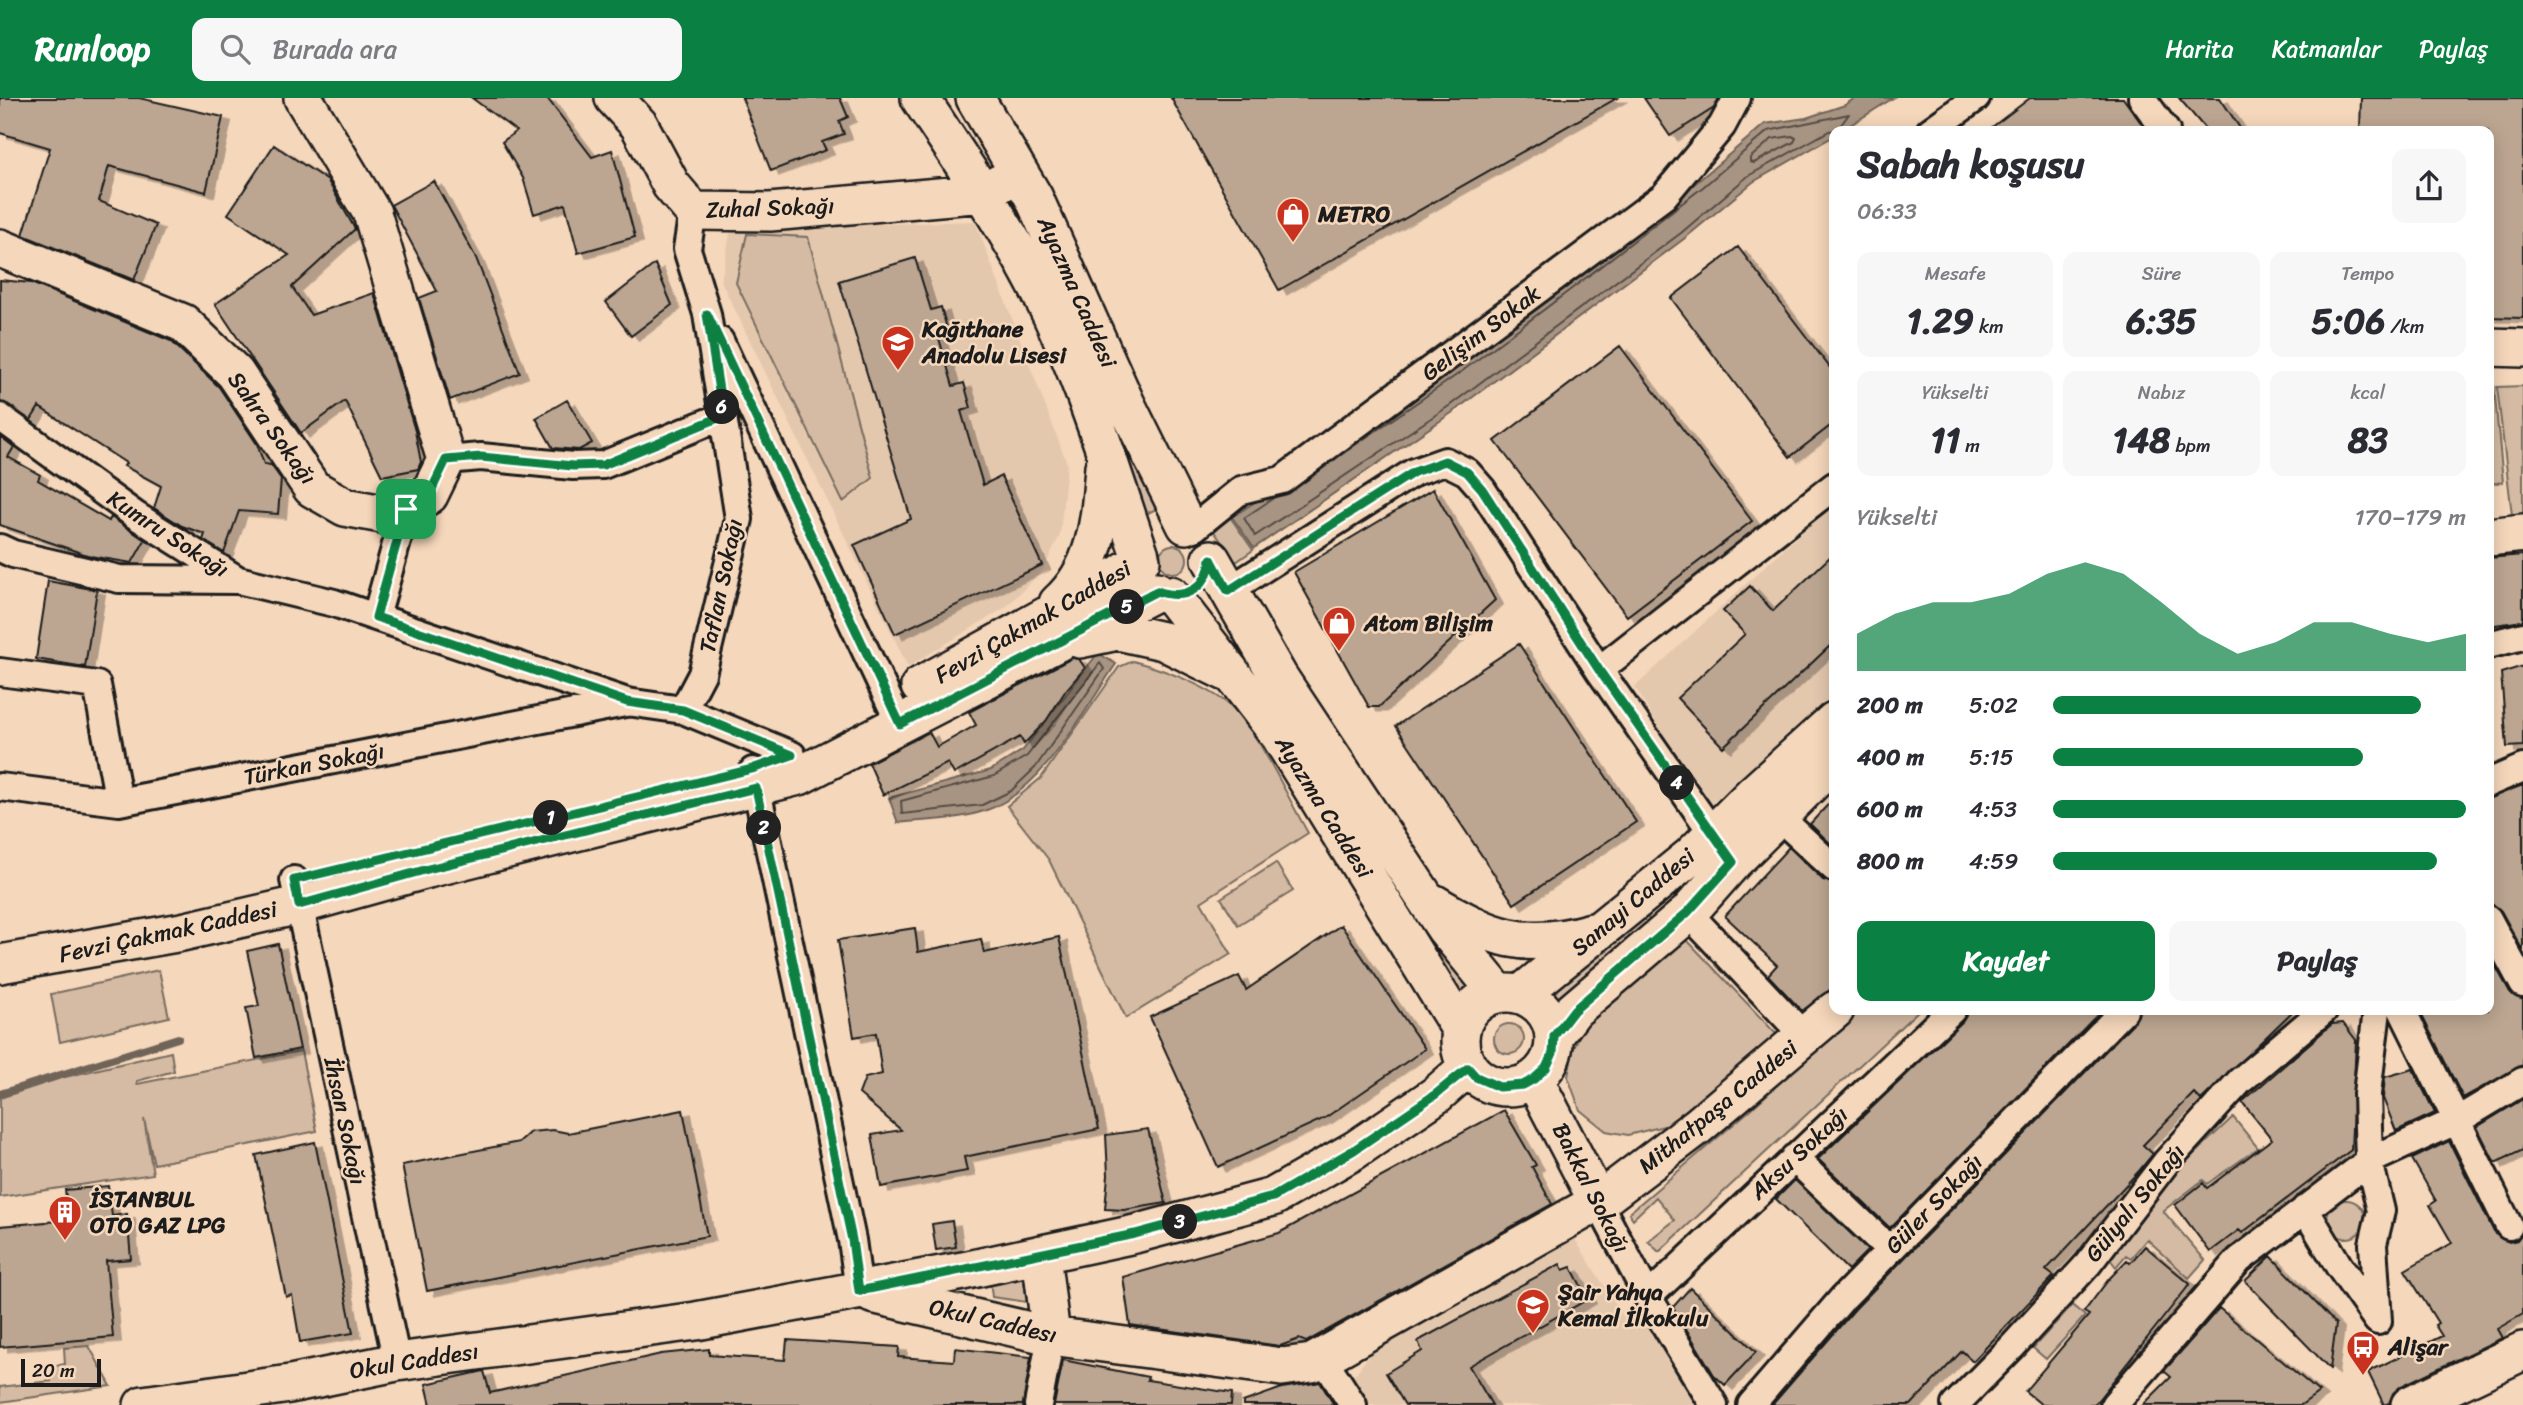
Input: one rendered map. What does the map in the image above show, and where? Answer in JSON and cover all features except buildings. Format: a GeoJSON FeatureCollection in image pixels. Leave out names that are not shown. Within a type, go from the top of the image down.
{"type":"FeatureCollection","features":[{"type":"Feature","properties":{"kind":"main road"},"geometry":{"type":"LineString","coordinates":[[303,98],[372,213],[446,460],[429,495],[406,509]]}},
{"type":"Feature","properties":{"kind":"main road","name":"Zuhal Sokağı"},"geometry":{"type":"LineString","coordinates":[[614,98],[639,125],[671,185],[693,211],[770,212],[984,193]]}},
{"type":"Feature","properties":{"kind":"main road","name":"Ayazma Caddesi"},"geometry":{"type":"LineString","coordinates":[[920,98],[984,193],[1041,294],[1152,575],[1235,676],[1280,736],[1461,1030]]}},
{"type":"Feature","properties":{"kind":"main road","name":"Ayazma Caddesi"},"geometry":{"type":"LineString","coordinates":[[975,98],[1019,171],[1197,537],[1278,676],[1426,899],[1510,994]]}},
{"type":"Feature","properties":{"kind":"main road"},"geometry":{"type":"LineString","coordinates":[[984,193],[1019,171]]}},
{"type":"Feature","properties":{"kind":"main road","name":"Sahra Sokağı"},"geometry":{"type":"LineString","coordinates":[[0,248],[183,323],[235,373],[312,488],[345,507],[393,516],[406,509]]}},
{"type":"Feature","properties":{"kind":"main road"},"geometry":{"type":"LineString","coordinates":[[2494,347],[2523,348]]}},
{"type":"Feature","properties":{"kind":"main road"},"geometry":{"type":"LineString","coordinates":[[2494,370],[2523,369]]}},
{"type":"Feature","properties":{"kind":"main road"},"geometry":{"type":"LineString","coordinates":[[1046,632],[1068,594],[1083,575],[1091,554],[1100,512],[1105,452]]}},
{"type":"Feature","properties":{"kind":"main road"},"geometry":{"type":"LineString","coordinates":[[1162,527],[1197,537],[1204,582],[1195,590],[1152,575],[1151,533],[1162,527]]}},
{"type":"Feature","properties":{"kind":"main road"},"geometry":{"type":"LineString","coordinates":[[2494,536],[2523,533]]}},
{"type":"Feature","properties":{"kind":"main road","name":"Fevzi Çakmak Caddesi"},"geometry":{"type":"LineString","coordinates":[[0,964],[181,932],[297,893],[754,779],[799,776],[895,713],[1046,632],[1115,578],[1152,575]]}},
{"type":"Feature","properties":{"kind":"main road"},"geometry":{"type":"LineString","coordinates":[[1046,632],[1118,631],[1163,641],[1235,676]]}},
{"type":"Feature","properties":{"kind":"main road","name":"Fevzi Çakmak Caddesi"},"geometry":{"type":"LineString","coordinates":[[754,779],[792,755],[895,713]]}},
{"type":"Feature","properties":{"kind":"main road","name":"Sanayi Caddesi"},"geometry":{"type":"LineString","coordinates":[[1554,1036],[1574,1010],[1688,912],[1723,848],[1829,727]]}},
{"type":"Feature","properties":{"kind":"main road","name":"Sanayi Caddesi"},"geometry":{"type":"LineString","coordinates":[[1510,994],[1600,929],[1723,848],[1778,816],[1829,766]]}},
{"type":"Feature","properties":{"kind":"main road","name":"Fevzi Çakmak Caddesi"},"geometry":{"type":"LineString","coordinates":[[0,946],[139,919],[297,893]]}},
{"type":"Feature","properties":{"kind":"main road"},"geometry":{"type":"LineString","coordinates":[[1426,899],[1453,915],[1513,941],[1542,942],[1600,929]]}},
{"type":"Feature","properties":{"kind":"main road"},"geometry":{"type":"LineString","coordinates":[[1510,994],[1544,1010],[1554,1036],[1550,1060],[1534,1079],[1523,1085],[1499,1087],[1476,1077],[1468,1068],[1462,1056],[1461,1030],[1472,1007],[1482,999],[1510,994]]}},
{"type":"Feature","properties":{"kind":"main road","name":"Mithatpaşa Caddesi"},"geometry":{"type":"LineString","coordinates":[[1598,1202],[1698,1126],[1829,1015]]}},
{"type":"Feature","properties":{"kind":"main road"},"geometry":{"type":"LineString","coordinates":[[859,1291],[1135,1234],[1273,1197],[1354,1150],[1436,1094],[1468,1068]]}},
{"type":"Feature","properties":{"kind":"main road","name":"Bakkal Sokağı"},"geometry":{"type":"LineString","coordinates":[[1534,1079],[1598,1202]]}},
{"type":"Feature","properties":{"kind":"main road","name":"Okul Caddesı"},"geometry":{"type":"LineString","coordinates":[[143,1405],[292,1394],[397,1362],[696,1321],[859,1291],[1051,1336],[1283,1367],[1312,1363],[1598,1202]]}},
{"type":"Feature","properties":{"kind":"main road"},"geometry":{"type":"LineString","coordinates":[[1041,1254],[1051,1336]]}},
{"type":"Feature","properties":{"kind":"main road"},"geometry":{"type":"LineString","coordinates":[[2410,1405],[2523,1351]]}},
{"type":"Feature","properties":{"kind":"street","name":"Gelişim Sokak"},"geometry":{"type":"LineString","coordinates":[[1197,537],[1241,490],[1282,480],[1664,196],[1722,126],[1737,98]]}},
{"type":"Feature","properties":{"kind":"street"},"geometry":{"type":"LineString","coordinates":[[1937,126],[1976,98]]}},
{"type":"Feature","properties":{"kind":"street"},"geometry":{"type":"LineString","coordinates":[[2142,98],[2162,126]]}},
{"type":"Feature","properties":{"kind":"street","name":"Taflan Sokağı"},"geometry":{"type":"LineString","coordinates":[[683,710],[702,674],[738,519],[707,314],[687,249],[693,211]]}},
{"type":"Feature","properties":{"kind":"street"},"geometry":{"type":"LineString","coordinates":[[707,314],[895,713]]}},
{"type":"Feature","properties":{"kind":"street"},"geometry":{"type":"LineString","coordinates":[[446,460],[481,457],[573,466],[603,465],[723,416]]}},
{"type":"Feature","properties":{"kind":"street","name":"Kumru Sokağı"},"geometry":{"type":"LineString","coordinates":[[0,417],[135,515],[238,580],[334,603],[627,702],[683,710],[792,755]]}},
{"type":"Feature","properties":{"kind":"street"},"geometry":{"type":"LineString","coordinates":[[1228,591],[1414,472],[1445,461],[1467,472],[1482,489],[1599,670],[1723,848]]}},
{"type":"Feature","properties":{"kind":"street"},"geometry":{"type":"LineString","coordinates":[[1599,670],[1829,490]]}},
{"type":"Feature","properties":{"kind":"street"},"geometry":{"type":"LineString","coordinates":[[376,617],[406,509]]}},
{"type":"Feature","properties":{"kind":"street"},"geometry":{"type":"LineString","coordinates":[[0,548],[13,554],[119,579],[238,580]]}},
{"type":"Feature","properties":{"kind":"street"},"geometry":{"type":"LineString","coordinates":[[2494,643],[2523,636]]}},
{"type":"Feature","properties":{"kind":"street"},"geometry":{"type":"LineString","coordinates":[[0,672],[97,685],[119,802]]}},
{"type":"Feature","properties":{"kind":"street","name":"Türkan Sokağı"},"geometry":{"type":"LineString","coordinates":[[0,787],[119,802],[627,702]]}},
{"type":"Feature","properties":{"kind":"street"},"geometry":{"type":"LineString","coordinates":[[2494,780],[2523,768]]}},
{"type":"Feature","properties":{"kind":"street"},"geometry":{"type":"LineString","coordinates":[[754,779],[852,1240],[859,1291]]}},
{"type":"Feature","properties":{"kind":"street"},"geometry":{"type":"LineString","coordinates":[[1778,816],[1829,862]]}},
{"type":"Feature","properties":{"kind":"street","name":"İhsan Sokağı"},"geometry":{"type":"LineString","coordinates":[[297,893],[397,1362]]}},
{"type":"Feature","properties":{"kind":"street"},"geometry":{"type":"LineString","coordinates":[[1688,912],[1805,1037]]}},
{"type":"Feature","properties":{"kind":"street"},"geometry":{"type":"LineString","coordinates":[[2494,930],[2523,984]]}},
{"type":"Feature","properties":{"kind":"street","name":"Aksu Sokağı"},"geometry":{"type":"LineString","coordinates":[[1648,1297],[1947,1015]]}},
{"type":"Feature","properties":{"kind":"street","name":"Güler Sokağı"},"geometry":{"type":"LineString","coordinates":[[1751,1405],[1843,1298],[2119,1015]]}},
{"type":"Feature","properties":{"kind":"street","name":"Gülyalı Sokağı"},"geometry":{"type":"LineString","coordinates":[[1955,1405],[2012,1348],[2088,1264],[2167,1161],[2241,1081],[2318,1015]]}},
{"type":"Feature","properties":{"kind":"street"},"geometry":{"type":"LineString","coordinates":[[2305,1209],[2378,1321],[2373,1244],[2381,1212],[2370,1161],[2367,1094],[2375,1015]]}},
{"type":"Feature","properties":{"kind":"street"},"geometry":{"type":"LineString","coordinates":[[2405,1015],[2509,1226]]}},
{"type":"Feature","properties":{"kind":"street"},"geometry":{"type":"LineString","coordinates":[[2114,1405],[2239,1259],[2370,1161],[2458,1120],[2523,1081]]}},
{"type":"Feature","properties":{"kind":"street"},"geometry":{"type":"LineString","coordinates":[[1794,1158],[1890,1250]]}},
{"type":"Feature","properties":{"kind":"street","name":"Bakkal Sokağı"},"geometry":{"type":"LineString","coordinates":[[1598,1202],[1648,1297],[1714,1405]]}},
{"type":"Feature","properties":{"kind":"street"},"geometry":{"type":"LineString","coordinates":[[1038,1405],[1051,1336]]}},
{"type":"Feature","properties":{"kind":"street"},"geometry":{"type":"LineString","coordinates":[[1323,1357],[1353,1405]]}},
{"type":"Feature","properties":{"kind":"shaded area","name":"Kağıthane Anadolu Lisesi"},"geometry":{"type":"Polygon","coordinates":[[[975,221],[1067,463],[1060,535],[1043,570],[1006,607],[908,667],[721,281],[731,229],[975,221]]]}},
{"type":"Feature","properties":{"kind":"shaded area"},"geometry":{"type":"Polygon","coordinates":[[[747,234],[808,237],[873,478],[843,502],[736,283],[747,234]]]}},
{"type":"Feature","properties":{"kind":"shaded area"},"geometry":{"type":"Polygon","coordinates":[[[1100,383],[1156,509],[1142,516],[1100,383]]]}},
{"type":"Feature","properties":{"kind":"shaded area"},"geometry":{"type":"Polygon","coordinates":[[[2494,386],[2503,482],[2494,483],[2494,386]]]}},
{"type":"Feature","properties":{"kind":"shaded area"},"geometry":{"type":"Polygon","coordinates":[[[2523,386],[2523,514],[2512,515],[2497,387],[2523,386]]]}},
{"type":"Feature","properties":{"kind":"shaded area"},"geometry":{"type":"Polygon","coordinates":[[[1828,508],[1829,701],[1706,809],[1635,687],[1828,508]]]}},
{"type":"Feature","properties":{"kind":"shaded area"},"geometry":{"type":"Polygon","coordinates":[[[1230,517],[1253,550],[1236,562],[1213,530],[1230,517]]]}},
{"type":"Feature","properties":{"kind":"shaded area"},"geometry":{"type":"Polygon","coordinates":[[[1173,545],[1183,549],[1187,559],[1183,569],[1173,573],[1163,569],[1159,559],[1163,549],[1173,545]]]}},
{"type":"Feature","properties":{"kind":"shaded area"},"geometry":{"type":"Polygon","coordinates":[[[1133,661],[1193,683],[1234,709],[1261,746],[1308,833],[1201,902],[1231,954],[1126,1018],[1049,860],[1007,806],[1041,778],[1119,667],[1133,661]]]}},
{"type":"Feature","properties":{"kind":"shaded area"},"geometry":{"type":"Polygon","coordinates":[[[1276,863],[1293,891],[1238,925],[1221,898],[1276,863]]]}},
{"type":"Feature","properties":{"kind":"shaded area"},"geometry":{"type":"Polygon","coordinates":[[[1399,892],[1476,993],[1464,1003],[1399,892]]]}},
{"type":"Feature","properties":{"kind":"shaded area"},"geometry":{"type":"Polygon","coordinates":[[[1644,912],[1650,921],[1641,932],[1551,1010],[1538,996],[1644,912]]]}},
{"type":"Feature","properties":{"kind":"shaded area"},"geometry":{"type":"Polygon","coordinates":[[[1686,939],[1779,1037],[1672,1124],[1628,1135],[1606,1131],[1580,1110],[1568,1077],[1572,1053],[1582,1029],[1686,939]]]}},
{"type":"Feature","properties":{"kind":"shaded area"},"geometry":{"type":"Polygon","coordinates":[[[159,970],[169,1017],[60,1042],[51,994],[159,970]]]}},
{"type":"Feature","properties":{"kind":"shaded area"},"geometry":{"type":"Polygon","coordinates":[[[1854,1015],[1914,1015],[1659,1252],[1648,1241],[1675,1220],[1656,1197],[1633,1219],[1629,1213],[1749,1111],[1854,1015]]]}},
{"type":"Feature","properties":{"kind":"shaded area"},"geometry":{"type":"Polygon","coordinates":[[[1509,1024],[1520,1028],[1524,1039],[1520,1050],[1509,1054],[1498,1050],[1494,1039],[1498,1028],[1509,1024]]]}},
{"type":"Feature","properties":{"kind":"shaded area"},"geometry":{"type":"Polygon","coordinates":[[[301,1051],[317,1131],[154,1164],[144,1119],[153,1174],[0,1197],[0,1098],[61,1078],[171,1052],[174,1071],[137,1081],[137,1084],[301,1051]]]}},
{"type":"Feature","properties":{"kind":"shaded area"},"geometry":{"type":"Polygon","coordinates":[[[2233,1117],[2258,1148],[2207,1184],[2203,1180],[2163,1211],[2205,1260],[2189,1278],[2147,1239],[2131,1258],[2126,1255],[2116,1267],[2110,1259],[2175,1172],[2233,1117]]]}},
{"type":"Feature","properties":{"kind":"shaded area"},"geometry":{"type":"Polygon","coordinates":[[[2346,1200],[2360,1205],[2365,1219],[2360,1233],[2346,1238],[2332,1233],[2327,1219],[2332,1205],[2346,1200]]]}},
{"type":"Feature","properties":{"kind":"shaded area","name":"Şair Yahya Kemal İlkokulu"},"geometry":{"type":"Polygon","coordinates":[[[1575,1239],[1624,1318],[1649,1308],[1706,1405],[1370,1405],[1354,1376],[1371,1352],[1575,1239]]]}},
{"type":"Feature","properties":{"kind":"shaded area"},"geometry":{"type":"Polygon","coordinates":[[[1023,1274],[1027,1302],[992,1297],[990,1280],[1023,1274]]]}},
{"type":"Feature","properties":{"kind":"shaded area"},"geometry":{"type":"Polygon","coordinates":[[[2072,1305],[2085,1316],[2046,1359],[2033,1348],[2072,1305]]]}},
{"type":"Feature","properties":{"kind":"shaded area"},"geometry":{"type":"Polygon","coordinates":[[[89,1346],[111,1386],[0,1402],[0,1387],[51,1381],[50,1367],[65,1364],[64,1348],[89,1346]]]}},
{"type":"Feature","properties":{"kind":"water"},"geometry":{"type":"Polygon","coordinates":[[[1855,98],[1893,98],[1849,126],[1829,126],[1829,139],[1753,182],[1685,238],[1453,412],[1254,548],[1232,517],[1355,437],[1565,284],[1698,181],[1765,124],[1806,118],[1845,105],[1855,98]]]}},
{"type":"Feature","properties":{"kind":"water"},"geometry":{"type":"Polygon","coordinates":[[[1098,653],[1116,664],[1059,749],[1024,787],[1005,801],[974,814],[898,823],[889,798],[991,770],[1023,750],[1098,653]]]}},
{"type":"Feature","properties":{"kind":"waterway"},"geometry":{"type":"LineString","coordinates":[[0,1094],[178,1038]]}},
{"type":"Feature","properties":{"kind":"place","name":"METRO"},"geometry":{"type":"Point","coordinates":[1293,244]}},
{"type":"Feature","properties":{"kind":"place","name":"Kağıthane Anadolu Lisesi"},"geometry":{"type":"Point","coordinates":[898,372]}},
{"type":"Feature","properties":{"kind":"place","name":"Atom Bilişim"},"geometry":{"type":"Point","coordinates":[1339,653]}},
{"type":"Feature","properties":{"kind":"place","name":"İSTANBUL OTO GAZ LPG"},"geometry":{"type":"Point","coordinates":[65,1242]}},
{"type":"Feature","properties":{"kind":"place","name":"Şair Yahya Kemal İlkokulu"},"geometry":{"type":"Point","coordinates":[1533,1335]}},
{"type":"Feature","properties":{"kind":"place","name":"Alişar"},"geometry":{"type":"Point","coordinates":[2363,1377]}},
{"type":"Feature","properties":{"kind":"route"},"geometry":{"type":"LineString","coordinates":[[707,314],[900,724],[1157,591],[1171,596],[1195,590],[1204,582],[1210,571],[1211,559],[1228,591],[1414,472],[1445,461],[1467,472],[1482,489],[1599,670],[1733,862],[1688,912],[1574,1010],[1554,1036],[1553,1053],[1546,1068],[1523,1085],[1499,1087],[1476,1077],[1468,1068],[1436,1094],[1354,1150],[1273,1197],[1261,1201],[1135,1234],[859,1291],[852,1240],[756,788],[428,869],[299,905],[294,880],[752,769],[792,755],[683,710],[627,702],[376,617],[406,509],[429,495],[446,460],[481,457],[573,466],[603,465],[723,416],[707,314]]}}]}
